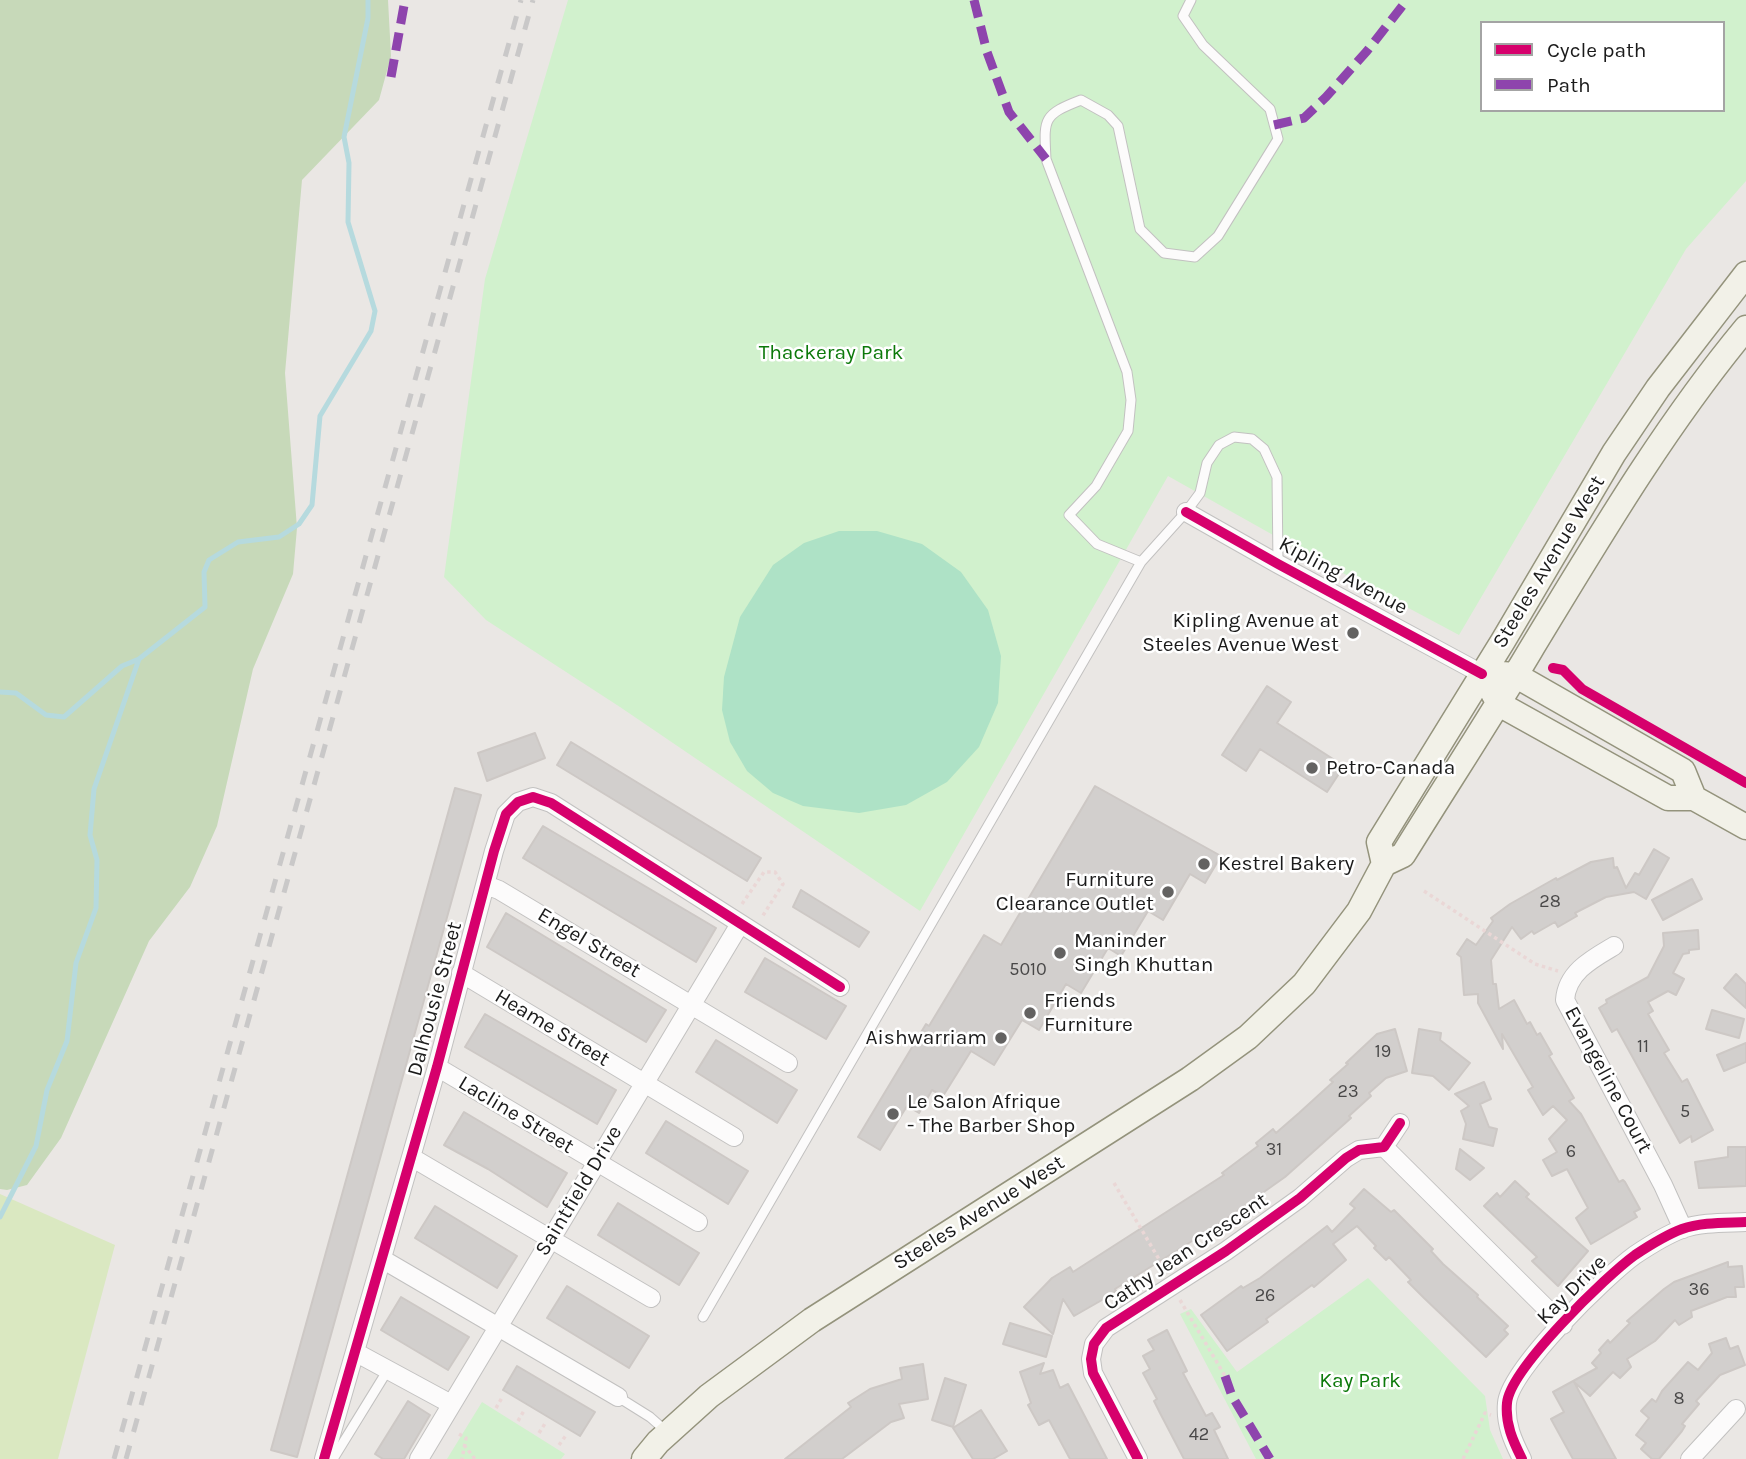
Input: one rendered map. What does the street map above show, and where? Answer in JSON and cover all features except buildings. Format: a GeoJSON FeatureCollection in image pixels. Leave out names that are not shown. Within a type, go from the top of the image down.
{"type":"FeatureCollection","features":[{"type":"Feature","properties":{"kind":"main road","name":"Steeles Avenue West"},"geometry":{"type":"LineString","coordinates":[[1384,864],[1379,842],[1614,453],[1657,388],[1746,274]]}},
{"type":"Feature","properties":{"kind":"main road","name":"Steeles Avenue West"},"geometry":{"type":"LineString","coordinates":[[644,1459],[709,1396],[812,1320],[1190,1079],[1248,1037],[1304,984],[1359,911],[1384,864],[1403,855],[1499,704],[1628,491],[1746,328]]}},
{"type":"Feature","properties":{"kind":"main road","name":"Kipling Avenue"},"geometry":{"type":"LineString","coordinates":[[1482,674],[1515,675],[1683,771],[1695,798]]}},
{"type":"Feature","properties":{"kind":"main road"},"geometry":{"type":"LineString","coordinates":[[1482,674],[1499,704],[1668,798],[1695,798],[1746,827]]}},
{"type":"Feature","properties":{"kind":"street","name":"Kipling Avenue"},"geometry":{"type":"LineString","coordinates":[[1186,512],[1482,674]]}},
{"type":"Feature","properties":{"kind":"street","name":"Dalhousie Street"},"geometry":{"type":"LineString","coordinates":[[324,1459],[437,1067],[506,814],[518,802],[533,797],[551,803],[740,915]]}},
{"type":"Feature","properties":{"kind":"street","name":"Engel Street"},"geometry":{"type":"LineString","coordinates":[[486,885],[499,890],[788,1063]]}},
{"type":"Feature","properties":{"kind":"street"},"geometry":{"type":"LineString","coordinates":[[740,915],[841,987]]}},
{"type":"Feature","properties":{"kind":"street","name":"Saintfield Drive"},"geometry":{"type":"LineString","coordinates":[[419,1459],[690,1004],[740,915]]}},
{"type":"Feature","properties":{"kind":"street","name":"Evangeline Court"},"geometry":{"type":"LineString","coordinates":[[1614,946],[1573,975],[1566,989],[1565,1000],[1663,1185],[1683,1229]]}},
{"type":"Feature","properties":{"kind":"street","name":"Heame Street"},"geometry":{"type":"LineString","coordinates":[[461,973],[734,1137]]}},
{"type":"Feature","properties":{"kind":"street","name":"Lacline Street"},"geometry":{"type":"LineString","coordinates":[[437,1067],[698,1222]]}},
{"type":"Feature","properties":{"kind":"street"},"geometry":{"type":"LineString","coordinates":[[1400,1123],[1384,1147],[1563,1325]]}},
{"type":"Feature","properties":{"kind":"street","name":"Cathy Jean Crescent"},"geometry":{"type":"LineString","coordinates":[[1138,1459],[1093,1373],[1091,1359],[1099,1335],[1120,1317],[1226,1251],[1290,1206],[1346,1158],[1359,1150],[1384,1147]]}},
{"type":"Feature","properties":{"kind":"street"},"geometry":{"type":"LineString","coordinates":[[411,1157],[651,1298]]}},
{"type":"Feature","properties":{"kind":"street","name":"Kay Drive"},"geometry":{"type":"LineString","coordinates":[[1522,1459],[1512,1438],[1507,1401],[1523,1367],[1614,1273],[1634,1256],[1683,1229],[1712,1223],[1746,1222]]}},
{"type":"Feature","properties":{"kind":"street"},"geometry":{"type":"LineString","coordinates":[[382,1259],[618,1397]]}},
{"type":"Feature","properties":{"kind":"street"},"geometry":{"type":"LineString","coordinates":[[355,1352],[451,1404]]}},
{"type":"Feature","properties":{"kind":"street"},"geometry":{"type":"LineString","coordinates":[[1690,1459],[1736,1409]]}},
{"type":"Feature","properties":{"kind":"lane"},"geometry":{"type":"LineString","coordinates":[[1141,562],[1097,544],[1069,515],[1096,486],[1128,431],[1131,400],[1127,372],[1046,159],[1044,126],[1056,110],[1081,100],[1108,115],[1118,126],[1140,229],[1164,253],[1195,257],[1218,236],[1278,139],[1270,109],[1203,45],[1183,16],[1191,0]]}},
{"type":"Feature","properties":{"kind":"lane","name":"Kipling Avenue"},"geometry":{"type":"LineString","coordinates":[[1186,512],[1200,493],[1207,463],[1219,445],[1234,437],[1252,439],[1264,449],[1277,477],[1278,564]]}},
{"type":"Feature","properties":{"kind":"lane"},"geometry":{"type":"LineString","coordinates":[[703,1317],[1141,562],[1186,512]]}},
{"type":"Feature","properties":{"kind":"lane"},"geometry":{"type":"LineString","coordinates":[[333,1459],[388,1368]]}},
{"type":"Feature","properties":{"kind":"lane"},"geometry":{"type":"LineString","coordinates":[[618,1397],[650,1417],[668,1433]]}},
{"type":"Feature","properties":{"kind":"path"},"geometry":{"type":"LineString","coordinates":[[740,915],[764,872],[775,872],[783,884],[761,919]]}},
{"type":"Feature","properties":{"kind":"path"},"geometry":{"type":"LineString","coordinates":[[1424,891],[1535,964],[1573,975]]}},
{"type":"Feature","properties":{"kind":"path"},"geometry":{"type":"LineString","coordinates":[[496,1408],[503,1396]]}},
{"type":"Feature","properties":{"kind":"path"},"geometry":{"type":"LineString","coordinates":[[518,1421],[525,1409]]}},
{"type":"Feature","properties":{"kind":"path"},"geometry":{"type":"LineString","coordinates":[[1463,1459],[1485,1413],[1508,1422]]}},
{"type":"Feature","properties":{"kind":"path"},"geometry":{"type":"LineString","coordinates":[[539,1433],[546,1422]]}},
{"type":"Feature","properties":{"kind":"path"},"geometry":{"type":"LineString","coordinates":[[459,1434],[466,1438],[461,1459]]}},
{"type":"Feature","properties":{"kind":"path"},"geometry":{"type":"LineString","coordinates":[[559,1445],[566,1434]]}},
{"type":"Feature","properties":{"kind":"path"},"geometry":{"type":"LineString","coordinates":[[464,1445],[475,1459]]}},
{"type":"Feature","properties":{"kind":"green space"},"geometry":{"type":"Polygon","coordinates":[[[0,0],[388,0],[391,56],[379,100],[302,180],[285,373],[297,528],[293,574],[253,669],[217,826],[190,887],[149,941],[61,1138],[27,1185],[7,1190],[0,1189],[0,0]]]}},
{"type":"Feature","properties":{"kind":"green space","name":"Thackeray Park"},"geometry":{"type":"Polygon","coordinates":[[[568,0],[1746,0],[1746,181],[1686,249],[1459,635],[1168,476],[920,911],[620,707],[486,620],[444,577],[485,279],[568,0]]]}},
{"type":"Feature","properties":{"kind":"green space"},"geometry":{"type":"Polygon","coordinates":[[[839,531],[877,531],[922,544],[961,572],[988,610],[1001,656],[998,703],[979,747],[947,782],[906,805],[859,813],[803,806],[773,793],[747,771],[730,742],[722,710],[724,677],[740,617],[773,565],[804,543],[839,531]]]}},
{"type":"Feature","properties":{"kind":"green space"},"geometry":{"type":"Polygon","coordinates":[[[0,1194],[115,1245],[58,1459],[0,1459],[0,1194]]]}},
{"type":"Feature","properties":{"kind":"green space","name":"Kay Park"},"geometry":{"type":"Polygon","coordinates":[[[1368,1278],[1485,1396],[1490,1430],[1503,1459],[1256,1459],[1180,1314],[1191,1309],[1237,1372],[1368,1278]]]}},
{"type":"Feature","properties":{"kind":"green space"},"geometry":{"type":"Polygon","coordinates":[[[482,1402],[565,1454],[561,1459],[447,1459],[482,1402]]]}},
{"type":"Feature","properties":{"kind":"waterway"},"geometry":{"type":"LineString","coordinates":[[0,1217],[36,1146],[47,1090],[67,1041],[76,963],[96,908],[97,860],[90,835],[94,789],[139,659],[205,607],[204,572],[209,560],[238,542],[279,537],[299,524],[312,505],[320,416],[371,331],[375,311],[348,222],[349,163],[344,137],[368,18],[368,0]]}},
{"type":"Feature","properties":{"kind":"waterway"},"geometry":{"type":"LineString","coordinates":[[0,692],[16,693],[46,715],[64,717],[122,666],[139,659]]}},
{"type":"Feature","properties":{"kind":"railway"},"geometry":{"type":"LineString","coordinates":[[114,1459],[521,0]]}},
{"type":"Feature","properties":{"kind":"railway"},"geometry":{"type":"LineString","coordinates":[[126,1459],[533,0]]}},
{"type":"Feature","properties":{"kind":"marked path"},"geometry":{"type":"LineString","coordinates":[[391,77],[405,0]]}},
{"type":"Feature","properties":{"kind":"marked path"},"geometry":{"type":"LineString","coordinates":[[974,0],[987,52],[1009,112],[1046,159]]}},
{"type":"Feature","properties":{"kind":"marked path"},"geometry":{"type":"LineString","coordinates":[[1274,125],[1304,118],[1367,51],[1407,0]]}},
{"type":"Feature","properties":{"kind":"marked path"},"geometry":{"type":"LineString","coordinates":[[1225,1376],[1232,1396],[1270,1459]]}},
{"type":"Feature","properties":{"kind":"cycle path"},"geometry":{"type":"LineString","coordinates":[[1186,512],[1482,674]]}},
{"type":"Feature","properties":{"kind":"cycle path"},"geometry":{"type":"LineString","coordinates":[[1553,668],[1563,670],[1582,689],[1746,783]]}},
{"type":"Feature","properties":{"kind":"cycle path"},"geometry":{"type":"LineString","coordinates":[[324,1459],[437,1067],[494,851],[506,814],[518,802],[533,797],[551,803],[840,987]]}},
{"type":"Feature","properties":{"kind":"cycle path"},"geometry":{"type":"LineString","coordinates":[[1138,1459],[1093,1373],[1091,1359],[1094,1344],[1106,1328],[1226,1251],[1300,1198],[1346,1158],[1359,1150],[1384,1147],[1400,1123]]}},
{"type":"Feature","properties":{"kind":"cycle path"},"geometry":{"type":"LineString","coordinates":[[1522,1459],[1508,1425],[1507,1403],[1524,1368],[1561,1324],[1621,1266],[1658,1240],[1690,1227],[1746,1222]]}},
{"type":"Feature","properties":{"kind":"place","name":"Kipling Avenue at Steeles Avenue West"},"geometry":{"type":"Point","coordinates":[1353,633]}},
{"type":"Feature","properties":{"kind":"place","name":"Petro-Canada"},"geometry":{"type":"Point","coordinates":[1312,768]}},
{"type":"Feature","properties":{"kind":"place","name":"Kestrel Bakery"},"geometry":{"type":"Point","coordinates":[1204,864]}},
{"type":"Feature","properties":{"kind":"place","name":"Furniture Clearance Outlet"},"geometry":{"type":"Point","coordinates":[1168,892]}},
{"type":"Feature","properties":{"kind":"place","name":"Maninder Singh Khuttan"},"geometry":{"type":"Point","coordinates":[1060,953]}},
{"type":"Feature","properties":{"kind":"place","name":"Friends Furniture"},"geometry":{"type":"Point","coordinates":[1030,1013]}},
{"type":"Feature","properties":{"kind":"place","name":"Aishwarriam"},"geometry":{"type":"Point","coordinates":[1001,1038]}},
{"type":"Feature","properties":{"kind":"place","name":"Le Salon Afrique - The Barber Shop"},"geometry":{"type":"Point","coordinates":[893,1114]}}]}
